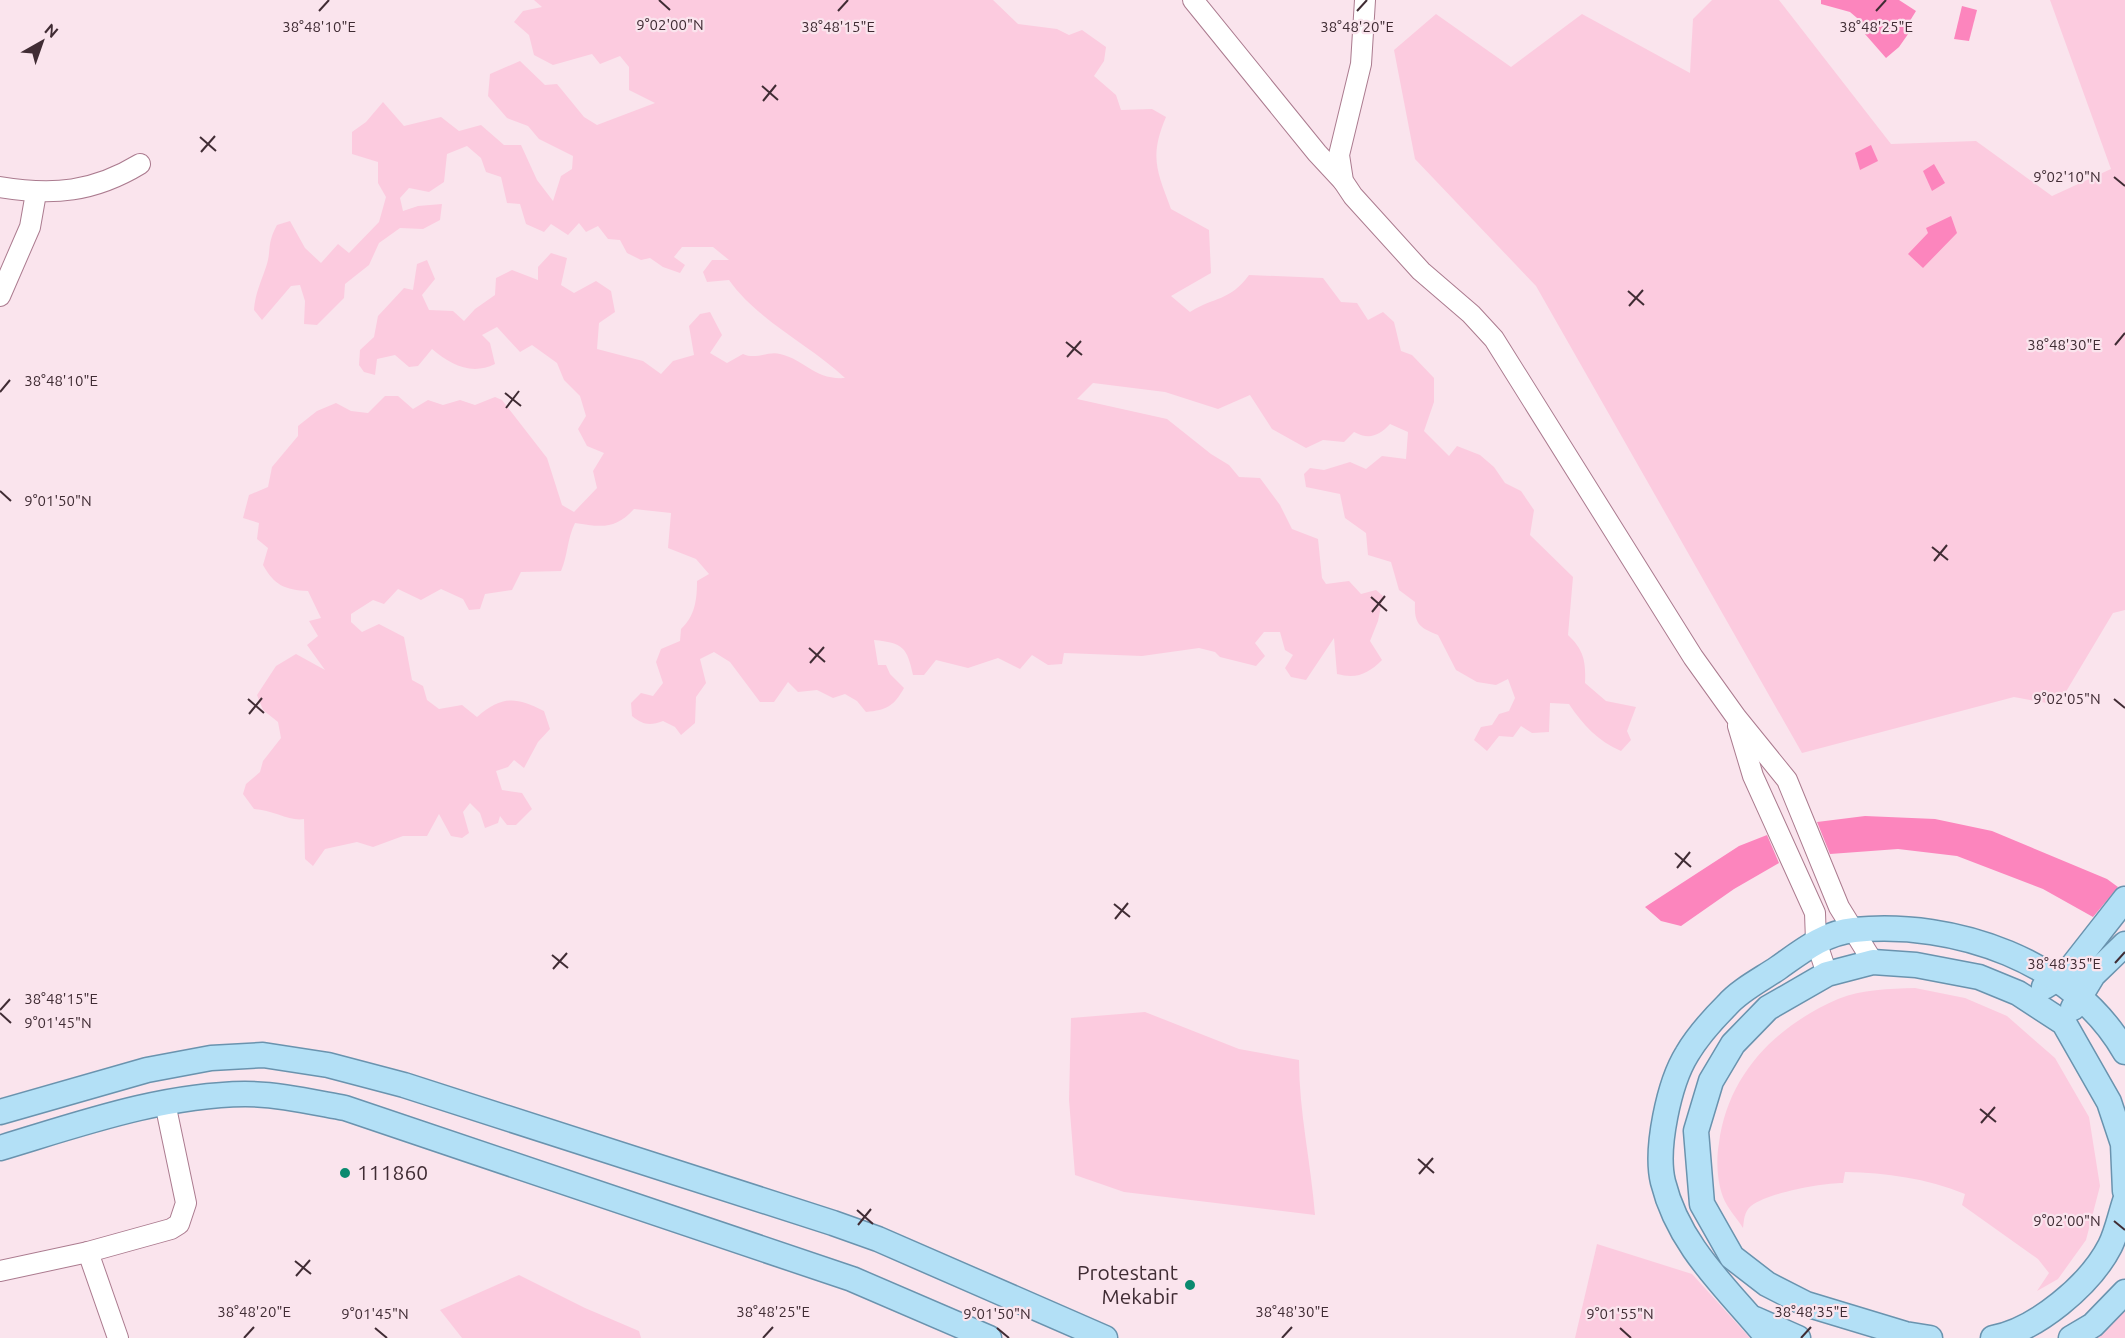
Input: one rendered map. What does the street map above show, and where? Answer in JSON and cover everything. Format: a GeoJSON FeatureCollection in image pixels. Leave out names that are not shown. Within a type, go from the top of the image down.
{"type":"FeatureCollection","features":[{"type":"Feature","properties":{"kind":"main road"},"geometry":{"type":"LineString","coordinates":[[2027,998],[2067,973],[2125,899]]}},
{"type":"Feature","properties":{"kind":"main road"},"geometry":{"type":"LineString","coordinates":[[1768,1338],[1721,1287],[1682,1234],[1662,1180],[1663,1121],[1686,1055],[1728,1003],[1816,941],[1853,930],[1932,931],[2002,949],[2080,995],[2117,1038],[2125,1052]]}},
{"type":"Feature","properties":{"kind":"main road"},"geometry":{"type":"LineString","coordinates":[[2064,1023],[2093,975],[2125,944]]}},
{"type":"Feature","properties":{"kind":"main road"},"geometry":{"type":"LineString","coordinates":[[1930,1338],[1905,1334],[1806,1304],[1767,1284],[1732,1257],[1702,1204],[1696,1131],[1711,1081],[1732,1044],[1768,1008],[1827,974],[1873,962],[1916,965],[1979,977],[2027,998],[2064,1023],[2109,1102],[2122,1144],[2125,1191]]}},
{"type":"Feature","properties":{"kind":"main road"},"geometry":{"type":"LineString","coordinates":[[0,1112],[22,1101],[147,1070],[211,1058],[263,1055],[328,1065],[415,1088],[833,1223],[878,1239],[1105,1338]]}},
{"type":"Feature","properties":{"kind":"main road"},"geometry":{"type":"LineString","coordinates":[[0,1148],[128,1110],[165,1103],[246,1094],[345,1108],[852,1279],[989,1338]]}},
{"type":"Feature","properties":{"kind":"main road"},"geometry":{"type":"LineString","coordinates":[[22,1101],[54,1132]]}},
{"type":"Feature","properties":{"kind":"main road"},"geometry":{"type":"LineString","coordinates":[[1993,1338],[2040,1320],[2091,1274],[2110,1245],[2125,1201]]}},
{"type":"Feature","properties":{"kind":"main road"},"geometry":{"type":"LineString","coordinates":[[2071,1338],[2093,1325],[2125,1292]]}},
{"type":"Feature","properties":{"kind":"main road"},"geometry":{"type":"LineString","coordinates":[[1750,1317],[1798,1338],[1806,1304]]}},
{"type":"Feature","properties":{"kind":"street"},"geometry":{"type":"LineString","coordinates":[[1193,0],[1353,196],[1421,271],[1471,314],[1494,339],[1693,657],[1736,717],[1787,780],[1839,907],[1873,962]]}},
{"type":"Feature","properties":{"kind":"street"},"geometry":{"type":"LineString","coordinates":[[1343,181],[1339,155],[1361,64],[1365,0]]}},
{"type":"Feature","properties":{"kind":"street"},"geometry":{"type":"LineString","coordinates":[[0,187],[36,193],[80,189],[114,180],[141,164]]}},
{"type":"Feature","properties":{"kind":"street"},"geometry":{"type":"LineString","coordinates":[[0,296],[30,227],[36,193]]}},
{"type":"Feature","properties":{"kind":"street"},"geometry":{"type":"LineString","coordinates":[[1736,717],[1753,776],[1815,913],[1816,941],[1827,974]]}},
{"type":"Feature","properties":{"kind":"street"},"geometry":{"type":"LineString","coordinates":[[0,1271],[88,1252],[171,1229],[179,1224],[186,1203],[165,1103]]}},
{"type":"Feature","properties":{"kind":"street"},"geometry":{"type":"LineString","coordinates":[[88,1252],[118,1338]]}},
{"type":"Feature","properties":{"kind":"shaded area"},"geometry":{"type":"Polygon","coordinates":[[[534,0],[993,0],[1018,24],[1057,29],[1069,35],[1082,30],[1106,47],[1104,61],[1094,76],[1116,95],[1121,110],[1152,109],[1166,117],[1156,154],[1159,174],[1171,209],[1209,230],[1211,273],[1171,296],[1190,312],[1235,290],[1249,275],[1323,278],[1341,302],[1357,303],[1368,320],[1383,312],[1394,322],[1401,351],[1412,355],[1434,378],[1434,402],[1424,431],[1449,456],[1457,446],[1480,455],[1494,467],[1505,483],[1521,491],[1534,510],[1530,535],[1573,577],[1568,635],[1578,646],[1583,657],[1585,683],[1606,701],[1636,707],[1627,731],[1631,740],[1621,751],[1592,732],[1569,704],[1550,703],[1549,732],[1532,733],[1521,726],[1513,737],[1499,736],[1487,751],[1474,740],[1481,727],[1492,725],[1499,714],[1509,711],[1515,698],[1508,679],[1496,685],[1477,682],[1456,670],[1438,635],[1419,624],[1415,602],[1399,590],[1391,562],[1368,555],[1366,533],[1345,518],[1340,494],[1306,487],[1304,474],[1310,468],[1324,470],[1350,462],[1366,469],[1382,456],[1406,459],[1408,432],[1390,424],[1374,436],[1364,436],[1354,432],[1344,442],[1323,440],[1306,448],[1272,429],[1250,395],[1218,409],[1165,392],[1093,383],[1077,399],[1167,419],[1211,454],[1229,465],[1239,477],[1260,478],[1280,505],[1292,529],[1318,539],[1322,578],[1326,584],[1349,581],[1361,594],[1376,590],[1383,596],[1378,621],[1370,641],[1382,660],[1362,674],[1350,676],[1337,674],[1334,638],[1306,680],[1291,677],[1285,668],[1293,655],[1285,650],[1280,632],[1264,632],[1255,643],[1265,656],[1256,666],[1220,657],[1215,652],[1199,648],[1142,656],[1064,653],[1062,664],[1048,665],[1032,655],[1020,669],[998,658],[968,668],[936,660],[924,675],[913,675],[906,652],[902,648],[874,640],[878,665],[886,665],[890,674],[904,688],[889,706],[866,712],[857,701],[845,694],[833,698],[817,690],[798,692],[788,682],[774,702],[760,702],[730,662],[714,652],[700,659],[706,683],[696,697],[695,723],[681,735],[675,727],[663,721],[647,724],[636,719],[632,716],[631,703],[641,693],[653,696],[663,683],[656,662],[661,649],[680,641],[681,629],[689,619],[694,607],[697,581],[709,574],[696,559],[668,548],[671,513],[634,509],[614,524],[600,526],[575,523],[561,571],[521,572],[512,590],[485,594],[480,609],[469,610],[463,599],[441,589],[421,600],[398,589],[384,604],[373,600],[351,614],[351,622],[362,632],[379,624],[404,637],[412,680],[423,686],[427,700],[439,709],[462,705],[477,717],[494,705],[509,700],[517,701],[544,711],[550,729],[538,742],[524,768],[514,760],[508,767],[496,771],[502,790],[522,793],[532,809],[516,825],[507,825],[500,816],[498,823],[485,828],[480,813],[470,803],[463,812],[469,833],[462,838],[451,836],[439,814],[427,836],[403,836],[373,847],[357,842],[325,849],[313,866],[305,859],[304,819],[293,819],[254,809],[243,794],[246,784],[260,772],[263,761],[281,738],[278,722],[263,710],[257,695],[276,666],[296,654],[325,670],[307,645],[318,636],[309,621],[321,618],[308,591],[281,585],[271,577],[263,565],[268,548],[257,539],[259,523],[243,518],[249,495],[268,487],[272,467],[298,436],[298,426],[317,411],[336,403],[351,411],[368,413],[385,396],[398,396],[413,409],[428,400],[443,405],[460,400],[475,405],[495,397],[502,400],[547,458],[562,505],[574,512],[597,488],[593,471],[604,453],[587,446],[578,429],[586,416],[580,396],[564,380],[557,363],[532,345],[520,352],[497,327],[482,335],[490,343],[495,364],[478,369],[461,367],[432,349],[418,366],[409,367],[395,355],[377,359],[375,375],[364,372],[359,365],[360,350],[374,337],[378,316],[404,288],[413,290],[417,264],[427,260],[435,279],[422,295],[429,310],[453,311],[464,321],[475,309],[495,295],[496,278],[512,270],[538,280],[538,267],[551,253],[567,258],[561,285],[574,293],[596,281],[611,291],[615,312],[599,323],[597,349],[643,361],[661,374],[673,361],[694,355],[689,326],[700,314],[710,312],[722,335],[710,353],[727,363],[743,354],[753,356],[775,353],[789,357],[825,376],[845,378],[754,308],[729,280],[707,282],[703,272],[712,260],[729,260],[713,247],[682,247],[674,257],[685,265],[680,273],[663,267],[650,258],[641,260],[627,253],[620,240],[608,239],[598,226],[586,232],[579,223],[568,235],[551,224],[544,232],[526,224],[520,204],[507,203],[501,177],[486,172],[481,158],[467,146],[447,154],[444,182],[429,192],[409,188],[400,198],[403,211],[418,206],[442,204],[440,220],[423,229],[400,228],[379,243],[369,265],[345,284],[344,298],[317,325],[304,324],[305,301],[300,285],[291,286],[262,320],[254,310],[258,288],[268,261],[271,238],[277,225],[290,221],[305,248],[321,263],[338,244],[349,253],[379,222],[386,197],[378,183],[378,162],[352,154],[352,132],[366,122],[383,102],[404,126],[441,117],[459,131],[481,125],[504,145],[521,145],[537,180],[553,201],[561,176],[572,169],[573,156],[539,139],[528,126],[507,118],[488,96],[490,74],[520,61],[545,85],[557,84],[584,117],[597,125],[655,103],[629,90],[629,67],[620,56],[600,64],[592,54],[553,65],[534,55],[529,35],[514,22],[523,11],[542,7],[534,0]]]}},
{"type":"Feature","properties":{"kind":"shaded area"},"geometry":{"type":"Polygon","coordinates":[[[1712,0],[1779,0],[1891,144],[1976,141],[2052,196],[2111,169],[2050,0],[2125,0],[2125,610],[2113,613],[2058,705],[2014,697],[1802,753],[1536,286],[1415,159],[1394,50],[1436,14],[1511,67],[1582,14],[1690,73],[1693,19],[1712,0]]]}},
{"type":"Feature","properties":{"kind":"shaded area"},"geometry":{"type":"Polygon","coordinates":[[[1915,988],[1965,998],[2007,1016],[2055,1058],[2089,1117],[2100,1186],[2086,1240],[2058,1279],[2037,1291],[2049,1273],[2038,1259],[1962,1205],[1965,1194],[1936,1184],[1891,1175],[1845,1172],[1843,1183],[1795,1190],[1759,1201],[1747,1211],[1743,1228],[1723,1197],[1717,1163],[1724,1118],[1744,1074],[1759,1055],[1775,1038],[1795,1023],[1838,999],[1866,991],[1915,988]]]}},
{"type":"Feature","properties":{"kind":"shaded area"},"geometry":{"type":"Polygon","coordinates":[[[1145,1012],[1239,1049],[1299,1060],[1301,1099],[1315,1215],[1124,1192],[1075,1175],[1069,1100],[1071,1018],[1145,1012]]]}},
{"type":"Feature","properties":{"kind":"shaded area"},"geometry":{"type":"Polygon","coordinates":[[[1597,1244],[1692,1274],[1750,1338],[1575,1338],[1597,1244]]]}},
{"type":"Feature","properties":{"kind":"shaded area"},"geometry":{"type":"Polygon","coordinates":[[[519,1275],[585,1308],[639,1331],[641,1338],[462,1338],[440,1310],[519,1275]]]}},
{"type":"Feature","properties":{"kind":"shaded area"},"geometry":{"type":"Polygon","coordinates":[[[2125,1304],[2125,1338],[2093,1338],[2125,1304]]]}},
{"type":"Feature","properties":{"kind":"building"},"geometry":{"type":"Polygon","coordinates":[[[1821,0],[1899,0],[1916,11],[1908,24],[1913,27],[1899,47],[1886,58],[1865,34],[1870,29],[1850,12],[1821,4],[1821,0]]]}},
{"type":"Feature","properties":{"kind":"building"},"geometry":{"type":"Polygon","coordinates":[[[1962,6],[1977,10],[1969,41],[1954,39],[1962,6]]]}},
{"type":"Feature","properties":{"kind":"building"},"geometry":{"type":"Polygon","coordinates":[[[1871,145],[1878,161],[1860,170],[1855,153],[1871,145]]]}},
{"type":"Feature","properties":{"kind":"building"},"geometry":{"type":"Polygon","coordinates":[[[1934,164],[1945,183],[1932,191],[1923,171],[1934,164]]]}},
{"type":"Feature","properties":{"kind":"building"},"geometry":{"type":"Polygon","coordinates":[[[1951,216],[1957,233],[1923,268],[1908,254],[1928,233],[1926,228],[1951,216]]]}},
{"type":"Feature","properties":{"kind":"building"},"geometry":{"type":"Polygon","coordinates":[[[1865,816],[1935,819],[1992,831],[2107,879],[2118,887],[2093,917],[2043,889],[1957,856],[1898,849],[1830,854],[1817,822],[1865,816]]]}},
{"type":"Feature","properties":{"kind":"building"},"geometry":{"type":"Polygon","coordinates":[[[1767,835],[1779,863],[1734,889],[1681,926],[1661,921],[1645,907],[1739,846],[1767,835]]]}},
{"type":"Feature","properties":{"kind":"place","name":"111860"},"geometry":{"type":"Point","coordinates":[345,1173]}},
{"type":"Feature","properties":{"kind":"place","name":"Protestant Mekabir"},"geometry":{"type":"Point","coordinates":[1190,1285]}}]}
